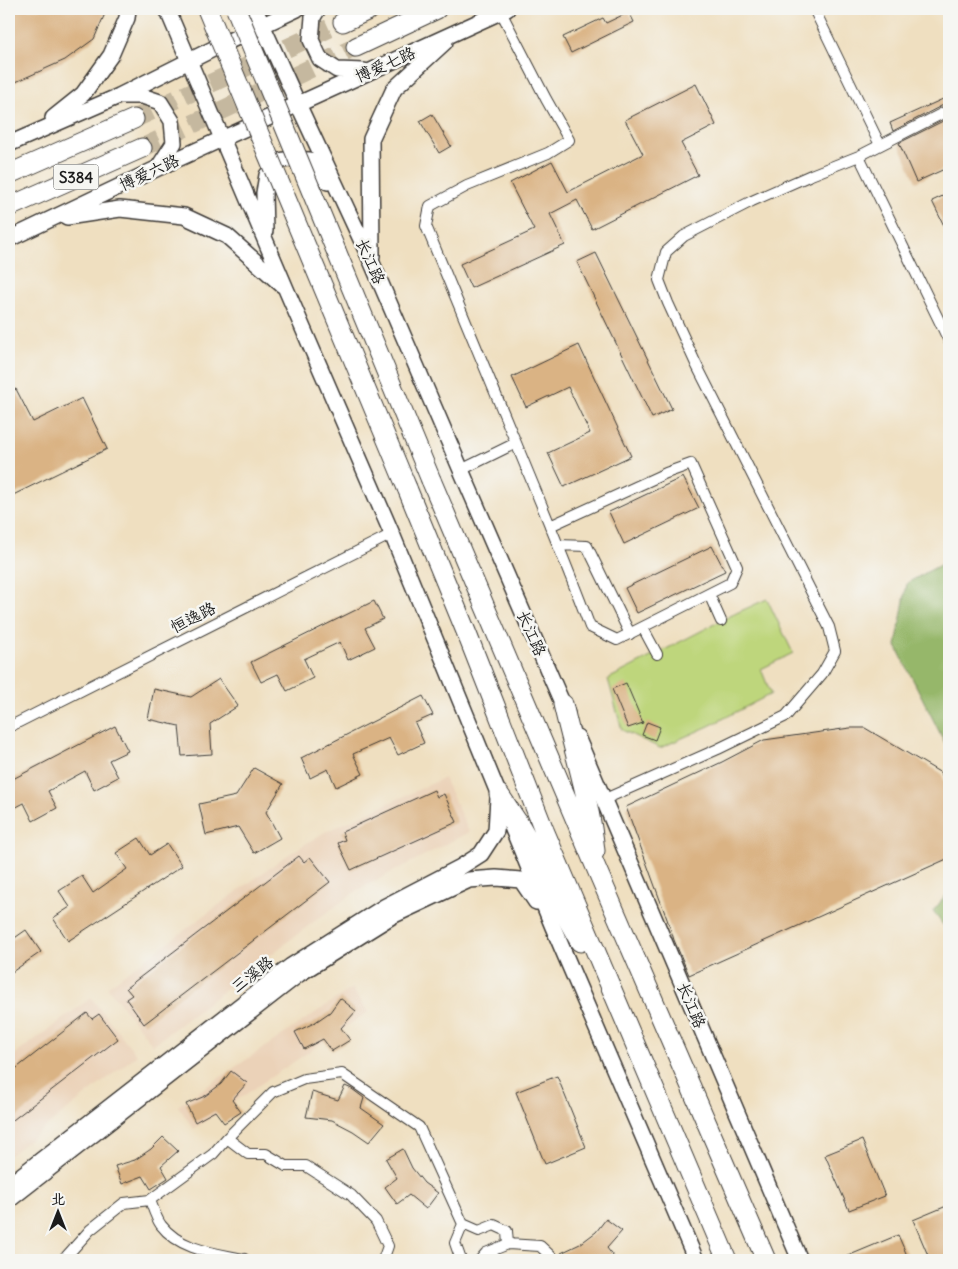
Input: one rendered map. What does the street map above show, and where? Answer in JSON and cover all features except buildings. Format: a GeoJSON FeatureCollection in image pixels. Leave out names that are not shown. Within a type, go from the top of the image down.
{"type":"FeatureCollection","features":[{"type":"Feature","properties":{"kind":"highway"},"geometry":{"type":"LineString","coordinates":[[207,9],[467,634],[544,830],[728,1260]]}},
{"type":"Feature","properties":{"kind":"highway","name":"长江路"},"geometry":{"type":"LineString","coordinates":[[236,9],[431,480],[766,1260]]}},
{"type":"Feature","properties":{"kind":"highway"},"geometry":{"type":"LineString","coordinates":[[343,22],[371,9]]}},
{"type":"Feature","properties":{"kind":"highway","name":"博爱七路"},"geometry":{"type":"LineString","coordinates":[[356,47],[437,9]]}},
{"type":"Feature","properties":{"kind":"highway","name":"S384"},"geometry":{"type":"LineString","coordinates":[[9,174],[134,119]]}},
{"type":"Feature","properties":{"kind":"highway","name":"博爱六路"},"geometry":{"type":"LineString","coordinates":[[9,207],[142,148]]}},
{"type":"Feature","properties":{"kind":"highway"},"geometry":{"type":"LineString","coordinates":[[563,704],[583,783],[592,827],[597,870]]}},
{"type":"Feature","properties":{"kind":"highway"},"geometry":{"type":"LineString","coordinates":[[499,794],[522,827],[548,875],[563,911],[581,943],[599,959]]}},
{"type":"Feature","properties":{"kind":"highway"},"geometry":{"type":"LineString","coordinates":[[749,1220],[778,1260]]}},
{"type":"Feature","properties":{"kind":"main road"},"geometry":{"type":"LineString","coordinates":[[38,131],[83,94],[111,55],[127,18],[128,9]]}},
{"type":"Feature","properties":{"kind":"main road"},"geometry":{"type":"LineString","coordinates":[[167,9],[392,534],[553,927],[696,1260]]}},
{"type":"Feature","properties":{"kind":"main road","name":"长江路"},"geometry":{"type":"LineString","coordinates":[[255,9],[372,263],[605,799],[800,1260]]}},
{"type":"Feature","properties":{"kind":"main road"},"geometry":{"type":"LineString","coordinates":[[9,144],[119,96],[189,60],[297,9]]}},
{"type":"Feature","properties":{"kind":"main road"},"geometry":{"type":"LineString","coordinates":[[318,9],[313,17],[311,40],[320,59],[337,70],[369,72]]}},
{"type":"Feature","properties":{"kind":"main road","name":"博爱七路"},"geometry":{"type":"LineString","coordinates":[[263,120],[504,10]]}},
{"type":"Feature","properties":{"kind":"main road"},"geometry":{"type":"LineString","coordinates":[[372,263],[371,139],[394,89],[455,33]]}},
{"type":"Feature","properties":{"kind":"main road"},"geometry":{"type":"LineString","coordinates":[[119,96],[142,96],[160,102],[172,121],[174,143],[158,168]]}},
{"type":"Feature","properties":{"kind":"main road","name":"博爱六路"},"geometry":{"type":"LineString","coordinates":[[9,239],[263,120]]}},
{"type":"Feature","properties":{"kind":"main road"},"geometry":{"type":"LineString","coordinates":[[265,240],[264,193],[267,175],[279,161],[288,159],[310,160],[349,212]]}},
{"type":"Feature","properties":{"kind":"main road"},"geometry":{"type":"LineString","coordinates":[[48,221],[120,208],[184,216],[227,236],[286,289]]}},
{"type":"Feature","properties":{"kind":"main road","name":"三溪路"},"geometry":{"type":"LineString","coordinates":[[9,1185],[291,966],[384,907],[459,868],[481,854],[496,831],[499,794]]}},
{"type":"Feature","properties":{"kind":"main road","name":"三溪路"},"geometry":{"type":"LineString","coordinates":[[9,1200],[299,974],[392,916],[469,880],[496,878],[522,880],[553,927]]}},
{"type":"Feature","properties":{"kind":"street"},"geometry":{"type":"LineString","coordinates":[[814,9],[880,145]]}},
{"type":"Feature","properties":{"kind":"street"},"geometry":{"type":"LineString","coordinates":[[504,10],[546,99],[569,140],[548,153],[467,186],[430,206],[426,226],[590,627],[617,640],[730,584],[737,567],[690,464],[550,526]]}},
{"type":"Feature","properties":{"kind":"street"},"geometry":{"type":"LineString","coordinates":[[605,799],[718,749],[786,716],[822,674],[836,651],[829,627],[696,364],[668,303],[659,280],[666,252],[684,236],[752,201],[859,156],[949,110]]}},
{"type":"Feature","properties":{"kind":"street"},"geometry":{"type":"LineString","coordinates":[[859,156],[949,341]]}},
{"type":"Feature","properties":{"kind":"street"},"geometry":{"type":"LineString","coordinates":[[461,470],[516,443]]}},
{"type":"Feature","properties":{"kind":"street","name":"恒逸路"},"geometry":{"type":"LineString","coordinates":[[9,727],[392,534]]}},
{"type":"Feature","properties":{"kind":"street"},"geometry":{"type":"LineString","coordinates":[[558,545],[587,546],[630,634]]}},
{"type":"Feature","properties":{"kind":"street"},"geometry":{"type":"LineString","coordinates":[[709,594],[721,621]]}},
{"type":"Feature","properties":{"kind":"street"},"geometry":{"type":"LineString","coordinates":[[643,628],[657,654]]}},
{"type":"Feature","properties":{"kind":"street"},"geometry":{"type":"LineString","coordinates":[[63,1260],[90,1230],[124,1204],[150,1200],[213,1154],[226,1138],[273,1092],[304,1078],[342,1074],[419,1127],[463,1224],[480,1231],[494,1225],[507,1231],[508,1244]]}},
{"type":"Feature","properties":{"kind":"street"},"geometry":{"type":"LineString","coordinates":[[226,1138],[248,1154],[266,1154],[286,1166],[306,1166],[351,1195],[376,1220],[388,1246],[383,1260]]}},
{"type":"Feature","properties":{"kind":"street"},"geometry":{"type":"LineString","coordinates":[[150,1200],[161,1225],[180,1242],[205,1251],[245,1260]]}},
{"type":"Feature","properties":{"kind":"street"},"geometry":{"type":"LineString","coordinates":[[461,1260],[455,1243],[463,1224]]}},
{"type":"Feature","properties":{"kind":"street"},"geometry":{"type":"LineString","coordinates":[[480,1260],[486,1253],[508,1244],[540,1246],[555,1260]]}},
{"type":"Feature","properties":{"kind":"shaded area"},"geometry":{"type":"Polygon","coordinates":[[[444,778],[469,832],[358,890],[153,1045],[107,987],[283,858],[323,833],[444,778]]]}},
{"type":"Feature","properties":{"kind":"shaded area"},"geometry":{"type":"Polygon","coordinates":[[[352,988],[368,1012],[194,1129],[178,1106],[352,988]]]}},
{"type":"Feature","properties":{"kind":"shaded area"},"geometry":{"type":"Polygon","coordinates":[[[91,998],[137,1055],[9,1156],[9,1059],[91,998]]]}},
{"type":"Feature","properties":{"kind":"green space"},"geometry":{"type":"Polygon","coordinates":[[[949,560],[949,751],[896,646],[907,583],[949,560]]]}},
{"type":"Feature","properties":{"kind":"green space"},"geometry":{"type":"Polygon","coordinates":[[[767,599],[793,653],[761,669],[771,694],[709,726],[660,748],[622,730],[608,679],[767,599]]]}},
{"type":"Feature","properties":{"kind":"green space"},"geometry":{"type":"Polygon","coordinates":[[[949,892],[949,933],[933,911],[949,892]]]}},
{"type":"Feature","properties":{"kind":"tunnel"},"geometry":{"type":"LineString","coordinates":[[134,119],[343,22]]}},
{"type":"Feature","properties":{"kind":"tunnel"},"geometry":{"type":"LineString","coordinates":[[142,148],[356,47]]}}]}
